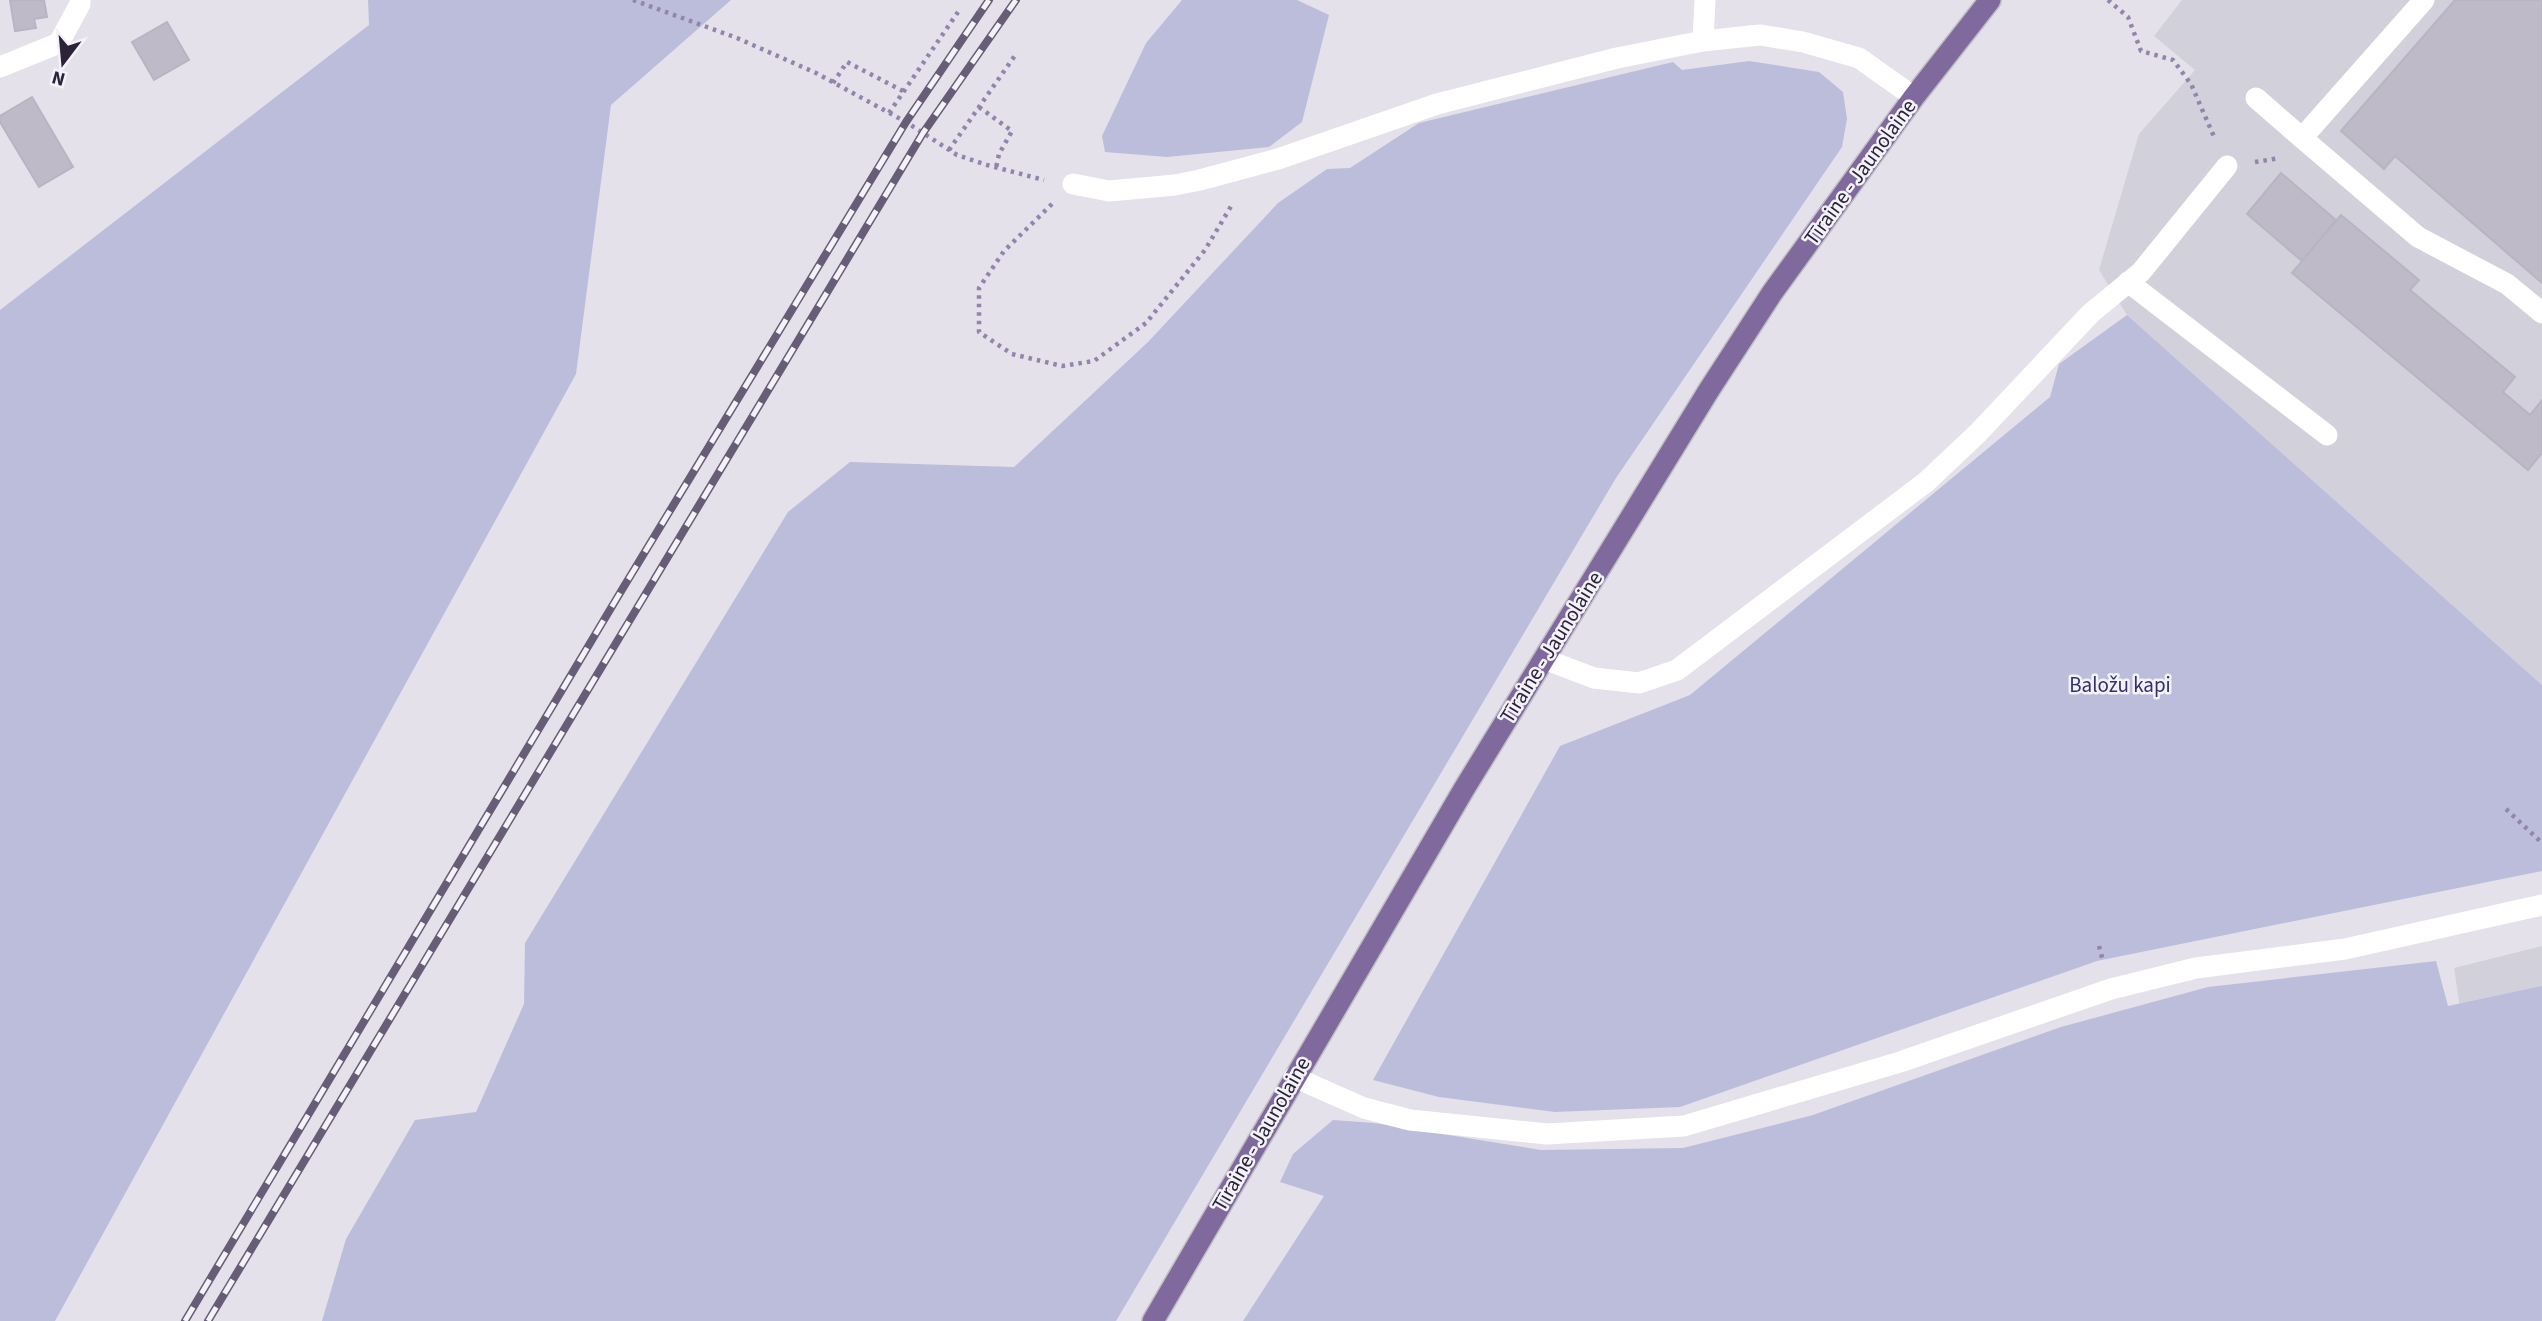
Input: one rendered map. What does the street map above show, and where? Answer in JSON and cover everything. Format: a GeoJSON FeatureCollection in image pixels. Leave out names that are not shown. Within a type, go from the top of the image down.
{"type":"FeatureCollection","features":[{"type":"Feature","properties":{"kind":"main road","name":"Tīraine - Jaunolaine"},"geometry":{"type":"LineString","coordinates":[[1153,1321],[1464,789],[1709,390],[1772,293],[1914,97],[1990,0]]}},
{"type":"Feature","properties":{"kind":"street"},"geometry":{"type":"LineString","coordinates":[[0,67],[59,43],[80,0]]}},
{"type":"Feature","properties":{"kind":"street"},"geometry":{"type":"LineString","coordinates":[[1703,41],[1705,0]]}},
{"type":"Feature","properties":{"kind":"street"},"geometry":{"type":"LineString","coordinates":[[2302,138],[2424,0]]}},
{"type":"Feature","properties":{"kind":"street"},"geometry":{"type":"LineString","coordinates":[[1073,184],[1109,191],[1175,185],[1255,166],[1437,104],[1617,58],[1703,41],[1760,35],[1803,42],[1858,58],[1914,97]]}},
{"type":"Feature","properties":{"kind":"street"},"geometry":{"type":"LineString","coordinates":[[2256,97],[2418,237],[2507,284],[2542,313]]}},
{"type":"Feature","properties":{"kind":"street"},"geometry":{"type":"LineString","coordinates":[[1544,659],[1594,678],[1639,683],[1677,670],[1926,482],[1978,433],[2091,313],[2141,272],[2227,166]]}},
{"type":"Feature","properties":{"kind":"street"},"geometry":{"type":"LineString","coordinates":[[2129,282],[2327,435]]}},
{"type":"Feature","properties":{"kind":"street"},"geometry":{"type":"LineString","coordinates":[[1294,1077],[1364,1108],[1410,1120],[1547,1134],[1685,1126],[1900,1062],[2111,989],[2196,968],[2344,949],[2542,905]]}},
{"type":"Feature","properties":{"kind":"path"},"geometry":{"type":"LineString","coordinates":[[633,0],[737,38],[833,83],[889,113],[957,155],[1023,175],[1073,184]]}},
{"type":"Feature","properties":{"kind":"path"},"geometry":{"type":"LineString","coordinates":[[2108,0],[2128,17],[2141,51],[2174,60],[2191,84],[2227,166]]}},
{"type":"Feature","properties":{"kind":"path"},"geometry":{"type":"LineString","coordinates":[[889,113],[958,12]]}},
{"type":"Feature","properties":{"kind":"path"},"geometry":{"type":"LineString","coordinates":[[949,150],[1016,54]]}},
{"type":"Feature","properties":{"kind":"path"},"geometry":{"type":"LineString","coordinates":[[833,83],[847,62],[904,91]]}},
{"type":"Feature","properties":{"kind":"path"},"geometry":{"type":"LineString","coordinates":[[979,107],[1012,131],[999,154],[996,168]]}},
{"type":"Feature","properties":{"kind":"path"},"geometry":{"type":"LineString","coordinates":[[1073,184],[1004,251],[979,288],[979,332],[1012,355],[1062,366],[1094,361],[1146,323],[1205,250],[1255,166]]}},
{"type":"Feature","properties":{"kind":"path"},"geometry":{"type":"LineString","coordinates":[[2506,809],[2542,843]]}},
{"type":"Feature","properties":{"kind":"shaded area"},"geometry":{"type":"Polygon","coordinates":[[[2182,0],[2542,0],[2542,685],[2127,315],[2099,270],[2139,134],[2195,70],[2154,36],[2182,0]]]}},
{"type":"Feature","properties":{"kind":"shaded area"},"geometry":{"type":"Polygon","coordinates":[[[2542,946],[2542,1018],[2463,1027],[2454,968],[2542,946]]]}},
{"type":"Feature","properties":{"kind":"green space"},"geometry":{"type":"Polygon","coordinates":[[[368,0],[731,0],[611,105],[576,374],[55,1321],[0,1321],[0,310],[369,25],[368,0]]]}},
{"type":"Feature","properties":{"kind":"green space"},"geometry":{"type":"Polygon","coordinates":[[[1182,0],[1297,0],[1329,15],[1302,122],[1269,147],[1167,157],[1105,152],[1102,136],[1146,43],[1182,0]]]}},
{"type":"Feature","properties":{"kind":"green space"},"geometry":{"type":"Polygon","coordinates":[[[1749,61],[1819,72],[1843,92],[1847,119],[1842,147],[1616,478],[1116,1321],[322,1321],[346,1239],[415,1120],[476,1112],[524,1004],[525,943],[788,512],[850,462],[1014,467],[1148,342],[1278,203],[1327,169],[1350,168],[1419,123],[1673,62],[1682,70],[1749,61]]]}},
{"type":"Feature","properties":{"kind":"green space","name":"Baložu kapi"},"geometry":{"type":"Polygon","coordinates":[[[2127,315],[2542,685],[2542,871],[2097,961],[1680,1107],[1555,1112],[1439,1097],[1373,1080],[1560,746],[1690,695],[2050,397],[2059,364],[2127,315]]]}},
{"type":"Feature","properties":{"kind":"green space"},"geometry":{"type":"Polygon","coordinates":[[[2436,961],[2448,1006],[2542,986],[2542,1321],[1243,1321],[1324,1196],[1280,1182],[1293,1154],[1333,1120],[1374,1123],[1541,1150],[1683,1148],[1813,1115],[2061,1027],[2208,987],[2436,961]]]}},
{"type":"Feature","properties":{"kind":"building"},"geometry":{"type":"Polygon","coordinates":[[[10,0],[44,0],[47,17],[34,19],[36,28],[15,31],[10,0]]]}},
{"type":"Feature","properties":{"kind":"building"},"geometry":{"type":"Polygon","coordinates":[[[2455,0],[2542,0],[2542,283],[2395,156],[2384,169],[2341,131],[2455,0]]]}},
{"type":"Feature","properties":{"kind":"building"},"geometry":{"type":"Polygon","coordinates":[[[167,22],[189,60],[154,80],[132,42],[167,22]]]}},
{"type":"Feature","properties":{"kind":"building"},"geometry":{"type":"Polygon","coordinates":[[[32,97],[73,167],[39,187],[0,122],[0,116],[32,97]]]}},
{"type":"Feature","properties":{"kind":"building"},"geometry":{"type":"Polygon","coordinates":[[[2281,173],[2336,220],[2302,261],[2247,214],[2281,173]]]}},
{"type":"Feature","properties":{"kind":"building"},"geometry":{"type":"Polygon","coordinates":[[[2341,215],[2419,280],[2410,290],[2515,377],[2503,392],[2530,415],[2542,400],[2542,453],[2528,470],[2292,273],[2341,215]]]}},
{"type":"Feature","properties":{"kind":"railway"},"geometry":{"type":"LineString","coordinates":[[185,1321],[623,588],[906,122],[989,0]]}},
{"type":"Feature","properties":{"kind":"railway"},"geometry":{"type":"LineString","coordinates":[[208,1321],[923,133],[1016,0]]}}]}
